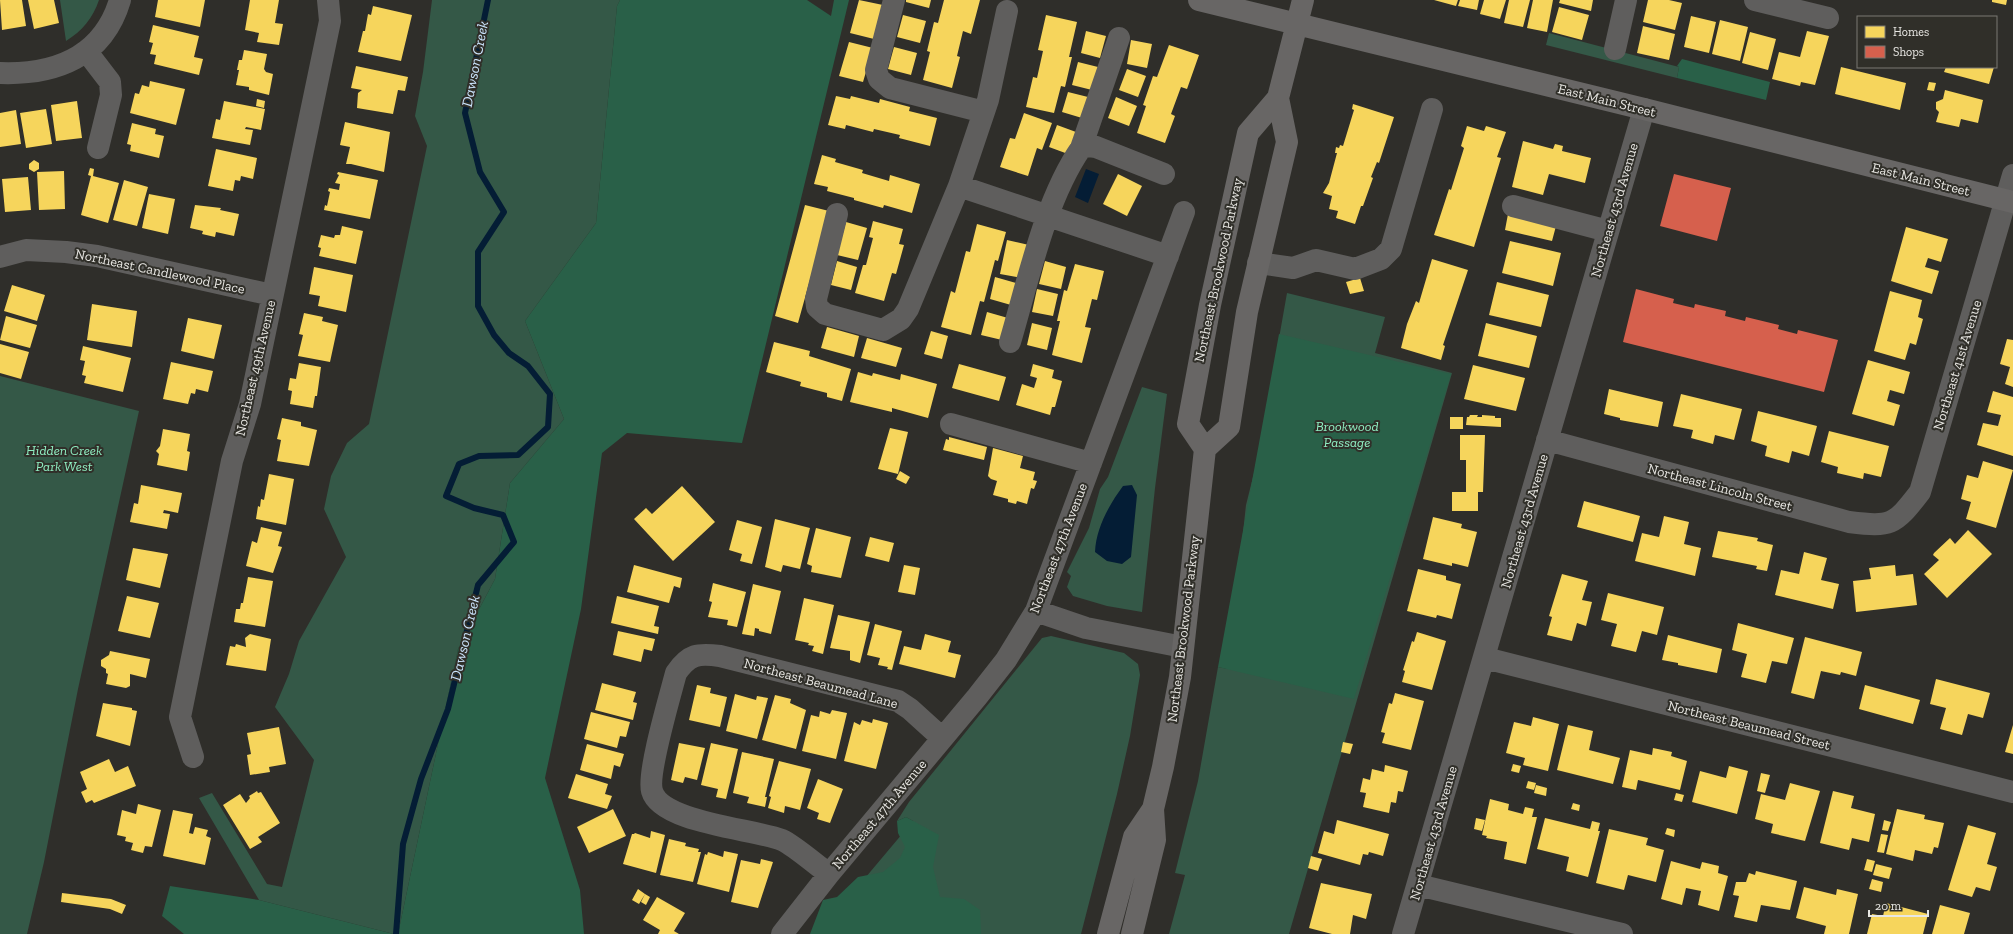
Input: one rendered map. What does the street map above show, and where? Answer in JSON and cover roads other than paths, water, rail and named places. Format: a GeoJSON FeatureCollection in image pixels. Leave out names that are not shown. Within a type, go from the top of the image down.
{"type":"FeatureCollection","features":[{"type":"Feature","properties":{"kind":"main road","name":"East Main Street"},"geometry":{"type":"LineString","coordinates":[[1200,0],[1644,109],[2010,202]]}},
{"type":"Feature","properties":{"kind":"main road","name":"Northeast Brookwood Parkway"},"geometry":{"type":"LineString","coordinates":[[1205,449],[1229,427],[1247,312],[1287,142],[1278,98],[1303,0]]}},
{"type":"Feature","properties":{"kind":"main road","name":"Northeast Brookwood Parkway"},"geometry":{"type":"LineString","coordinates":[[1132,934],[1155,840],[1153,809],[1165,759],[1180,677],[1205,449],[1188,424],[1210,305],[1248,133],[1278,98]]}},
{"type":"Feature","properties":{"kind":"main road","name":"Northeast Brookwood Parkway"},"geometry":{"type":"LineString","coordinates":[[1108,934],[1134,837],[1153,809]]}},
{"type":"Feature","properties":{"kind":"street"},"geometry":{"type":"LineString","coordinates":[[0,73],[36,70],[65,64],[87,52],[99,41],[115,18],[120,0]]}},
{"type":"Feature","properties":{"kind":"street","name":"Northeast 49th Avenue"},"geometry":{"type":"LineString","coordinates":[[193,758],[180,716],[232,461],[250,404],[330,21],[328,0]]}},
{"type":"Feature","properties":{"kind":"street"},"geometry":{"type":"LineString","coordinates":[[894,0],[876,70],[879,79],[890,88],[984,112]]}},
{"type":"Feature","properties":{"kind":"street"},"geometry":{"type":"LineString","coordinates":[[1615,49],[1626,0]]}},
{"type":"Feature","properties":{"kind":"street"},"geometry":{"type":"LineString","coordinates":[[1755,0],[1828,18]]}},
{"type":"Feature","properties":{"kind":"street"},"geometry":{"type":"LineString","coordinates":[[837,214],[816,299],[817,308],[824,314],[883,330],[900,319],[908,310],[958,186],[984,112],[1007,11]]}},
{"type":"Feature","properties":{"kind":"street"},"geometry":{"type":"LineString","coordinates":[[1010,342],[1048,216],[1074,158],[1081,148],[1119,38]]}},
{"type":"Feature","properties":{"kind":"street"},"geometry":{"type":"LineString","coordinates":[[87,52],[110,82],[111,95],[98,148]]}},
{"type":"Feature","properties":{"kind":"street"},"geometry":{"type":"LineString","coordinates":[[1258,263],[1293,268],[1316,260],[1355,269],[1381,259],[1387,254],[1391,249],[1432,109]]}},
{"type":"Feature","properties":{"kind":"street","name":"Northeast 43rd Avenue"},"geometry":{"type":"LineString","coordinates":[[1403,934],[1485,658],[1644,109]]}},
{"type":"Feature","properties":{"kind":"street"},"geometry":{"type":"LineString","coordinates":[[1081,148],[1089,146],[1096,147],[1164,174]]}},
{"type":"Feature","properties":{"kind":"street","name":"Northeast 41st Avenue"},"geometry":{"type":"LineString","coordinates":[[1894,521],[1904,512],[1920,492],[2010,202],[2013,175]]}},
{"type":"Feature","properties":{"kind":"street"},"geometry":{"type":"LineString","coordinates":[[958,186],[1168,256]]}},
{"type":"Feature","properties":{"kind":"street"},"geometry":{"type":"LineString","coordinates":[[1513,206],[1608,231]]}},
{"type":"Feature","properties":{"kind":"street","name":"Northeast 47th Avenue"},"geometry":{"type":"LineString","coordinates":[[782,934],[829,874],[977,697],[1006,660],[1036,611],[1184,212]]}},
{"type":"Feature","properties":{"kind":"street","name":"Northeast Candlewood Place"},"geometry":{"type":"LineString","coordinates":[[0,257],[26,250],[66,252],[97,256],[272,295]]}},
{"type":"Feature","properties":{"kind":"street"},"geometry":{"type":"LineString","coordinates":[[951,424],[1091,463]]}},
{"type":"Feature","properties":{"kind":"street","name":"Northeast Lincoln Street"},"geometry":{"type":"LineString","coordinates":[[1547,440],[1849,522],[1877,525],[1894,521]]}},
{"type":"Feature","properties":{"kind":"street"},"geometry":{"type":"LineString","coordinates":[[1036,611],[1086,628],[1183,647]]}},
{"type":"Feature","properties":{"kind":"street","name":"Northeast Beaumead Lane"},"geometry":{"type":"LineString","coordinates":[[829,874],[783,840],[676,813],[659,802],[652,792],[651,774],[676,673],[684,662],[694,656],[706,654],[720,656],[898,701],[910,709],[942,738]]}},
{"type":"Feature","properties":{"kind":"street","name":"Northeast Beaumead Street"},"geometry":{"type":"LineString","coordinates":[[1485,658],[2013,792]]}},
{"type":"Feature","properties":{"kind":"street"},"geometry":{"type":"LineString","coordinates":[[1418,885],[1622,934]]}},
{"type":"Feature","properties":{"kind":"water"},"geometry":{"type":"Polygon","coordinates":[[[1086,169],[1099,174],[1088,203],[1075,197],[1086,169]]]}},
{"type":"Feature","properties":{"kind":"water"},"geometry":{"type":"Polygon","coordinates":[[[1132,485],[1137,495],[1131,557],[1122,564],[1107,561],[1095,552],[1098,534],[1108,509],[1123,486],[1132,485]]]}},
{"type":"Feature","properties":{"kind":"waterway","name":"Dawson Creek"},"geometry":{"type":"LineString","coordinates":[[396,934],[403,844],[421,779],[448,709],[478,585],[514,542],[503,515],[474,508],[446,496],[459,464],[479,456],[518,455],[548,427],[550,394],[528,366],[509,353],[494,335],[478,306],[478,252],[504,212],[480,172],[465,113],[488,0]]}},
{"type":"Feature","properties":{"kind":"park label","name":"Brookwood Passage"},"geometry":{"type":"Point","coordinates":[1347,434]}},
{"type":"Feature","properties":{"kind":"park label","name":"Hidden Creek Park West"},"geometry":{"type":"Point","coordinates":[64,458]}}]}
